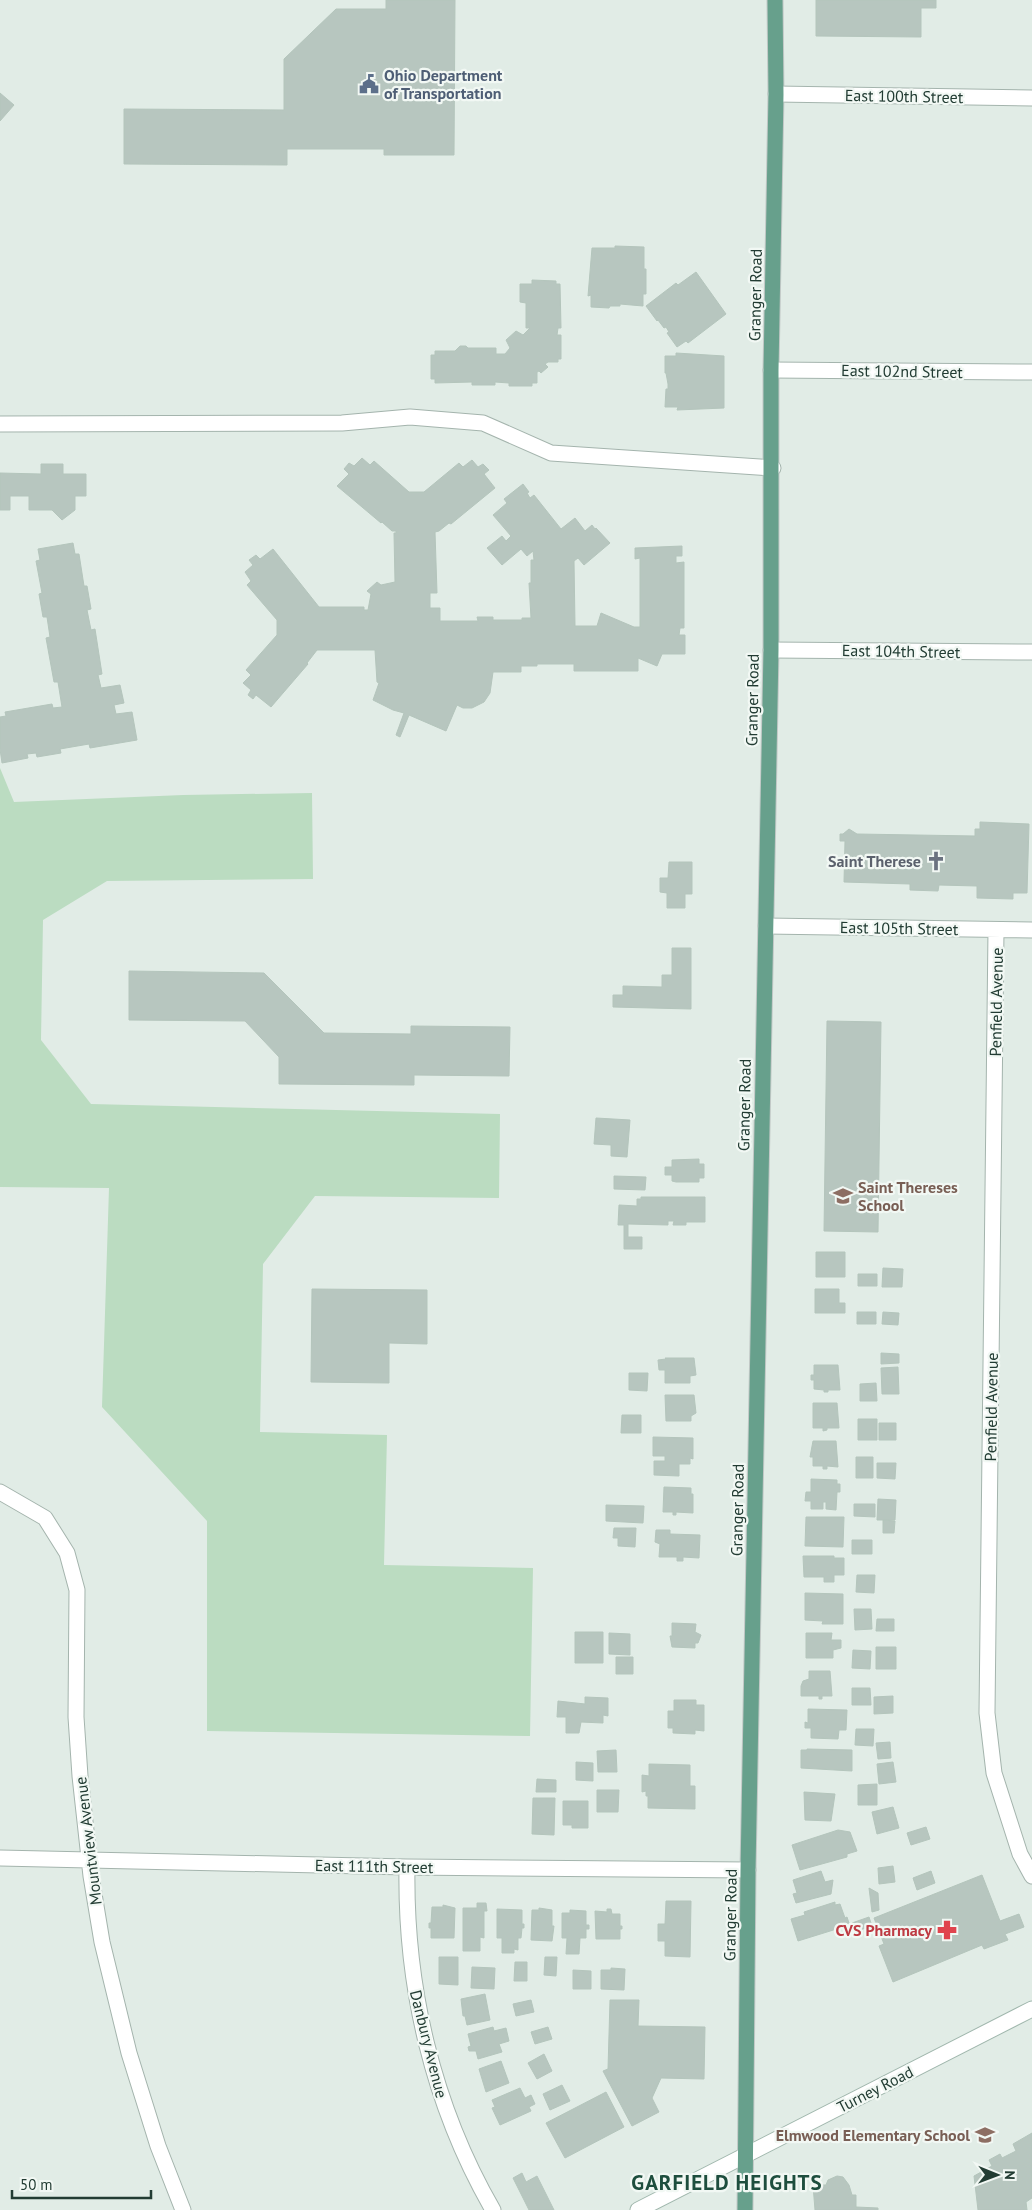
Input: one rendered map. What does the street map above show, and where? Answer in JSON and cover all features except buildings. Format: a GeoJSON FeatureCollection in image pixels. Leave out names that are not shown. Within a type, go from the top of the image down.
{"type":"FeatureCollection","features":[{"type":"Feature","properties":{"kind":"main road","name":"Granger Road"},"geometry":{"type":"LineString","coordinates":[[745,2210],[748,1870],[771,650],[772,370],[776,94],[775,0]]}},
{"type":"Feature","properties":{"kind":"street","name":"East 100th Street"},"geometry":{"type":"LineString","coordinates":[[776,94],[1032,98]]}},
{"type":"Feature","properties":{"kind":"street","name":"East 102nd Street"},"geometry":{"type":"LineString","coordinates":[[772,370],[1032,372]]}},
{"type":"Feature","properties":{"kind":"street"},"geometry":{"type":"LineString","coordinates":[[0,424],[342,423],[410,418],[483,423],[551,453],[772,468]]}},
{"type":"Feature","properties":{"kind":"street","name":"East 104th Street"},"geometry":{"type":"LineString","coordinates":[[771,650],[1032,652]]}},
{"type":"Feature","properties":{"kind":"street","name":"East 105th Street"},"geometry":{"type":"LineString","coordinates":[[766,926],[1032,930]]}},
{"type":"Feature","properties":{"kind":"street","name":"Penfield Avenue"},"geometry":{"type":"LineString","coordinates":[[996,930],[987,1713],[994,1774],[1020,1854],[1032,1876]]}},
{"type":"Feature","properties":{"kind":"street","name":"Mountview Avenue"},"geometry":{"type":"LineString","coordinates":[[0,1492],[45,1518],[67,1553],[76,1590],[78,1642],[76,1717],[89,1860],[102,1942],[129,2054],[158,2146],[183,2210]]}},
{"type":"Feature","properties":{"kind":"street","name":"East 111th Street"},"geometry":{"type":"LineString","coordinates":[[0,1858],[407,1867],[748,1870]]}},
{"type":"Feature","properties":{"kind":"street","name":"Danbury Avenue"},"geometry":{"type":"LineString","coordinates":[[407,1867],[407,1928],[416,2000],[436,2083],[462,2152],[493,2210]]}},
{"type":"Feature","properties":{"kind":"street","name":"Turney Road"},"geometry":{"type":"LineString","coordinates":[[638,2210],[1032,2009]]}},
{"type":"Feature","properties":{"kind":"green space"},"geometry":{"type":"Polygon","coordinates":[[[0,768],[14,802],[183,795],[312,793],[313,879],[107,881],[43,920],[41,1040],[91,1104],[500,1114],[499,1198],[315,1196],[263,1264],[260,1432],[387,1435],[384,1565],[533,1568],[530,1736],[207,1731],[207,1521],[102,1407],[109,1188],[0,1187],[0,768]]]}},
{"type":"Feature","properties":{"kind":"place","name":"Ohio Department of Transportation"},"geometry":{"type":"Point","coordinates":[369,84]}},
{"type":"Feature","properties":{"kind":"place","name":"Saint Therese"},"geometry":{"type":"Point","coordinates":[936,861]}},
{"type":"Feature","properties":{"kind":"place","name":"Saint Thereses School"},"geometry":{"type":"Point","coordinates":[843,1196]}},
{"type":"Feature","properties":{"kind":"place","name":"CVS Pharmacy"},"geometry":{"type":"Point","coordinates":[947,1930]}},
{"type":"Feature","properties":{"kind":"place","name":"Elmwood Elementary School"},"geometry":{"type":"Point","coordinates":[985,2135]}},
{"type":"Feature","properties":{"kind":"district","name":"GARFIELD HEIGHTS"},"geometry":{"type":"Point","coordinates":[727,2182]}}]}
